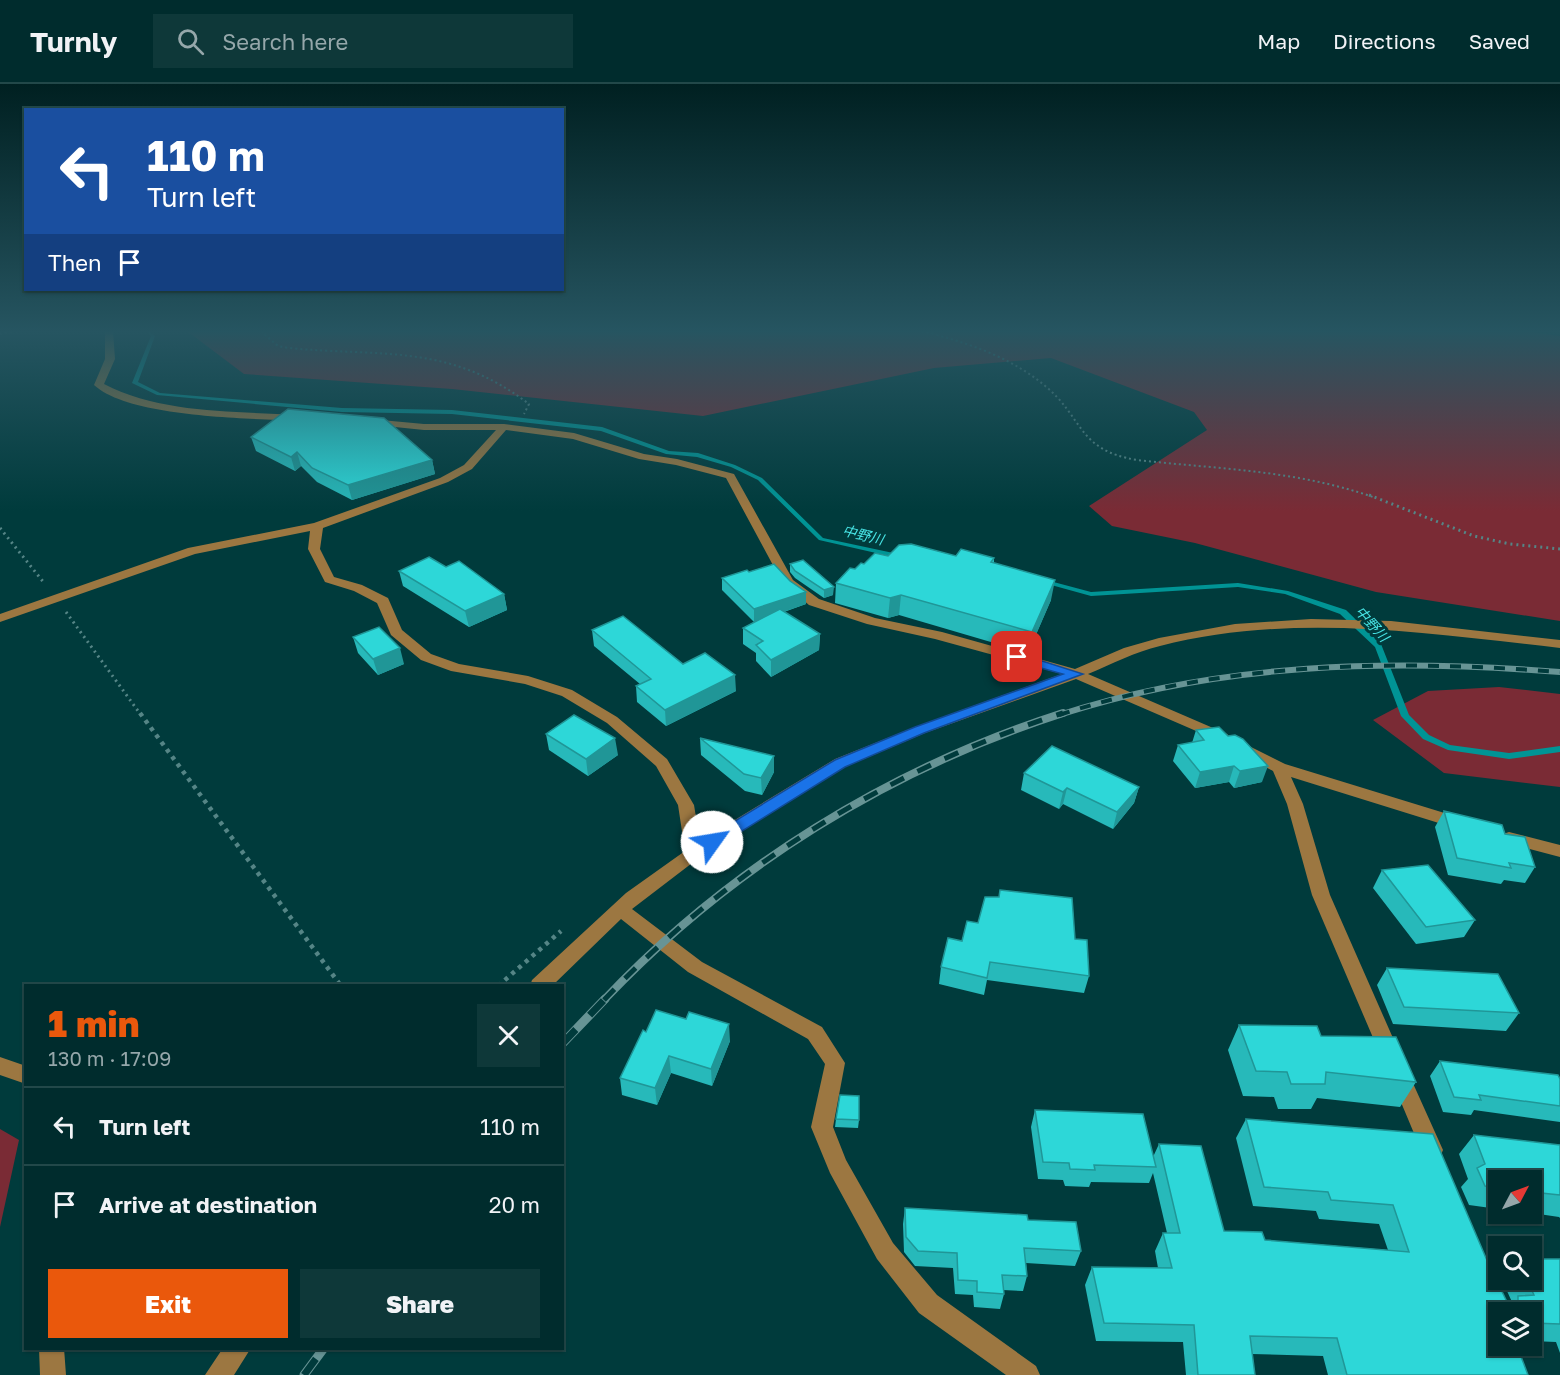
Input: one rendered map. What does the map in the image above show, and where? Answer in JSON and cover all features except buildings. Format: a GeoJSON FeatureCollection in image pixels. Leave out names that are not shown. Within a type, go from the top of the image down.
{"type":"FeatureCollection","features":[{"type":"Feature","properties":{"kind":"street"},"geometry":{"type":"LineString","coordinates":[[107,391],[111,394],[187,410],[307,419]]}},
{"type":"Feature","properties":{"kind":"street"},"geometry":{"type":"LineString","coordinates":[[362,422],[424,427],[504,427],[574,436],[643,457],[677,462],[730,476],[788,582],[814,602],[872,621],[937,635],[1076,674],[1230,741],[1279,768],[1471,827]]}},
{"type":"Feature","properties":{"kind":"street"},"geometry":{"type":"LineString","coordinates":[[0,618],[192,551],[317,526],[452,475],[468,467],[504,427]]}},
{"type":"Feature","properties":{"kind":"street"},"geometry":{"type":"LineString","coordinates":[[317,526],[314,549],[329,579],[358,588],[383,601],[396,633],[426,657],[456,668],[528,680],[567,693],[612,720],[654,756],[662,763],[686,806],[694,853]]}},
{"type":"Feature","properties":{"kind":"street"},"geometry":{"type":"LineString","coordinates":[[541,984],[621,909],[694,853],[840,763],[920,730],[1159,642],[1235,628],[1311,623],[1391,626],[1560,644]]}},
{"type":"Feature","properties":{"kind":"street"},"geometry":{"type":"LineString","coordinates":[[1279,768],[1295,804],[1321,895],[1439,1166]]}},
{"type":"Feature","properties":{"kind":"street"},"geometry":{"type":"LineString","coordinates":[[1494,834],[1560,851]]}},
{"type":"Feature","properties":{"kind":"street"},"geometry":{"type":"LineString","coordinates":[[621,909],[695,967],[815,1034],[835,1063],[822,1126],[838,1166],[885,1251],[928,1304],[1028,1375]]}},
{"type":"Feature","properties":{"kind":"street"},"geometry":{"type":"LineString","coordinates":[[0,1066],[24,1074]]}},
{"type":"Feature","properties":{"kind":"street"},"geometry":{"type":"LineString","coordinates":[[51,1350],[53,1375]]}},
{"type":"Feature","properties":{"kind":"street"},"geometry":{"type":"LineString","coordinates":[[218,1375],[237,1350]]}},
{"type":"Feature","properties":{"kind":"path"},"geometry":{"type":"LineString","coordinates":[[504,427],[521,418],[529,404],[513,391]]}},
{"type":"Feature","properties":{"kind":"path"},"geometry":{"type":"LineString","coordinates":[[1050,391],[1102,450],[1130,458],[1279,474],[1341,486],[1462,532],[1499,542],[1560,549]]}},
{"type":"Feature","properties":{"kind":"path"},"geometry":{"type":"LineString","coordinates":[[0,528],[57,599],[340,984]]}},
{"type":"Feature","properties":{"kind":"shaded area"},"geometry":{"type":"Polygon","coordinates":[[[473,391],[822,391],[703,416],[473,391]]]}},
{"type":"Feature","properties":{"kind":"shaded area"},"geometry":{"type":"Polygon","coordinates":[[[1139,391],[1560,391],[1560,621],[1376,592],[1195,543],[1112,526],[1089,506],[1207,430],[1194,412],[1139,391]]]}},
{"type":"Feature","properties":{"kind":"shaded area"},"geometry":{"type":"Polygon","coordinates":[[[1499,687],[1560,694],[1560,787],[1444,773],[1373,720],[1428,691],[1499,687]]]}},
{"type":"Feature","properties":{"kind":"shaded area"},"geometry":{"type":"Polygon","coordinates":[[[0,1129],[19,1140],[0,1227],[0,1129]]]}},
{"type":"Feature","properties":{"kind":"waterway","name":"中野川"},"geometry":{"type":"LineString","coordinates":[[153,391],[159,394],[342,410],[452,412],[602,429],[668,453],[698,455],[733,466],[760,479],[821,539],[898,556]]}},
{"type":"Feature","properties":{"kind":"waterway","name":"中野川"},"geometry":{"type":"LineString","coordinates":[[1046,582],[1091,594],[1238,585],[1286,592],[1343,612],[1378,646],[1405,716],[1426,737],[1448,747],[1509,756],[1560,749]]}},
{"type":"Feature","properties":{"kind":"railway"},"geometry":{"type":"LineString","coordinates":[[1059,715],[1120,697],[1182,684],[1307,669],[1433,666],[1560,672]]}},
{"type":"Feature","properties":{"kind":"railway"},"geometry":{"type":"LineString","coordinates":[[605,999],[704,907],[759,866],[816,828],[875,793],[936,763],[998,736],[1063,713]]}},
{"type":"Feature","properties":{"kind":"railway"},"geometry":{"type":"LineString","coordinates":[[564,1042],[605,999]]}},
{"type":"Feature","properties":{"kind":"railway"},"geometry":{"type":"LineString","coordinates":[[304,1375],[323,1350]]}},
{"type":"Feature","properties":{"kind":"route"},"geometry":{"type":"LineString","coordinates":[[712,842],[840,763],[920,730],[1076,674],[1017,657]]}}]}
